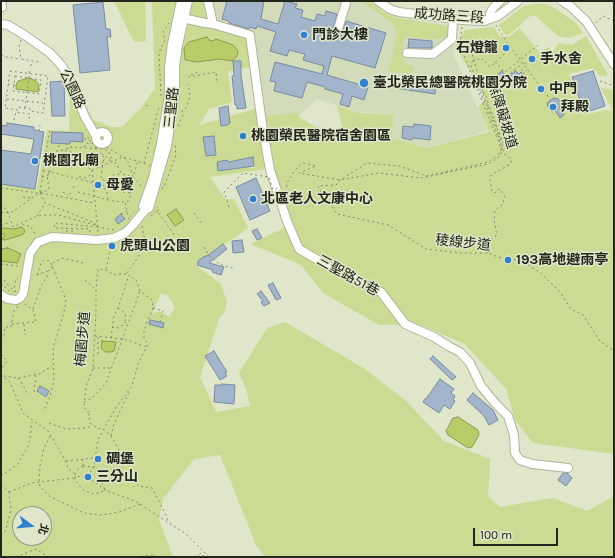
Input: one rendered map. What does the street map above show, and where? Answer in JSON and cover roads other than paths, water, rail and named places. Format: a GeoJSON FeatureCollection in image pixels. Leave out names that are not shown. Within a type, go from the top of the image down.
{"type":"FeatureCollection","features":[{"type":"Feature","properties":{"kind":"street","name":"三聖路"},"geometry":{"type":"LineString","coordinates":[[181,1],[181,18]]}},
{"type":"Feature","properties":{"kind":"street","name":"三聖路"},"geometry":{"type":"LineString","coordinates":[[1,295],[8,299],[16,300],[23,294],[30,253],[38,242],[52,237],[97,240],[114,238],[125,233],[140,217],[148,213],[143,206],[161,144],[169,95],[169,67],[172,44],[188,1]]}},
{"type":"Feature","properties":{"kind":"street"},"geometry":{"type":"LineString","coordinates":[[208,1],[213,24]]}},
{"type":"Feature","properties":{"kind":"street","name":"成功路三段"},"geometry":{"type":"LineString","coordinates":[[378,1],[390,9],[399,12],[493,22],[498,16],[518,1]]}},
{"type":"Feature","properties":{"kind":"street"},"geometry":{"type":"LineString","coordinates":[[493,22],[490,13],[500,1]]}},
{"type":"Feature","properties":{"kind":"street"},"geometry":{"type":"LineString","coordinates":[[562,1],[580,14],[591,28],[614,64]]}},
{"type":"Feature","properties":{"kind":"street"},"geometry":{"type":"LineString","coordinates":[[337,32],[346,3]]}},
{"type":"Feature","properties":{"kind":"street","name":"三聖路51巷"},"geometry":{"type":"LineString","coordinates":[[181,18],[205,24],[213,24],[250,35],[270,170],[287,221],[299,249],[332,268],[381,292],[405,324],[434,337],[460,352],[470,363],[481,386],[508,416],[514,435],[515,453],[520,460],[532,464],[568,468]]}},
{"type":"Feature","properties":{"kind":"street"},"geometry":{"type":"LineString","coordinates":[[408,53],[433,54],[452,40],[458,19]]}},
{"type":"Feature","properties":{"kind":"street","name":"公園路"},"geometry":{"type":"LineString","coordinates":[[1,24],[8,25],[26,36],[50,53],[62,66],[68,76],[94,138],[100,132],[106,134],[108,139],[104,145]]}},
{"type":"Feature","properties":{"kind":"place","name":"門診大樓"},"geometry":{"type":"Point","coordinates":[304,35]}},
{"type":"Feature","properties":{"kind":"place","name":"石燈籠"},"geometry":{"type":"Point","coordinates":[506,48]}},
{"type":"Feature","properties":{"kind":"place","name":"手水舍"},"geometry":{"type":"Point","coordinates":[532,59]}},
{"type":"Feature","properties":{"kind":"place","name":"臺北榮民總醫院桃園分院"},"geometry":{"type":"Point","coordinates":[364,83]}},
{"type":"Feature","properties":{"kind":"place","name":"中門"},"geometry":{"type":"Point","coordinates":[541,89]}},
{"type":"Feature","properties":{"kind":"place","name":"拜殿"},"geometry":{"type":"Point","coordinates":[553,107]}},
{"type":"Feature","properties":{"kind":"place","name":"桃園榮民醫院宿舍園區"},"geometry":{"type":"Point","coordinates":[243,136]}},
{"type":"Feature","properties":{"kind":"place","name":"桃園孔廟"},"geometry":{"type":"Point","coordinates":[35,161]}},
{"type":"Feature","properties":{"kind":"place","name":"母愛"},"geometry":{"type":"Point","coordinates":[98,185]}},
{"type":"Feature","properties":{"kind":"place","name":"北區老人文康中心"},"geometry":{"type":"Point","coordinates":[253,199]}},
{"type":"Feature","properties":{"kind":"place","name":"虎頭山公園"},"geometry":{"type":"Point","coordinates":[112,246]}},
{"type":"Feature","properties":{"kind":"place","name":"193高地避雨亭"},"geometry":{"type":"Point","coordinates":[508,260]}},
{"type":"Feature","properties":{"kind":"place","name":"碉堡"},"geometry":{"type":"Point","coordinates":[98,459]}},
{"type":"Feature","properties":{"kind":"place","name":"三分山"},"geometry":{"type":"Point","coordinates":[88,477]}}]}
